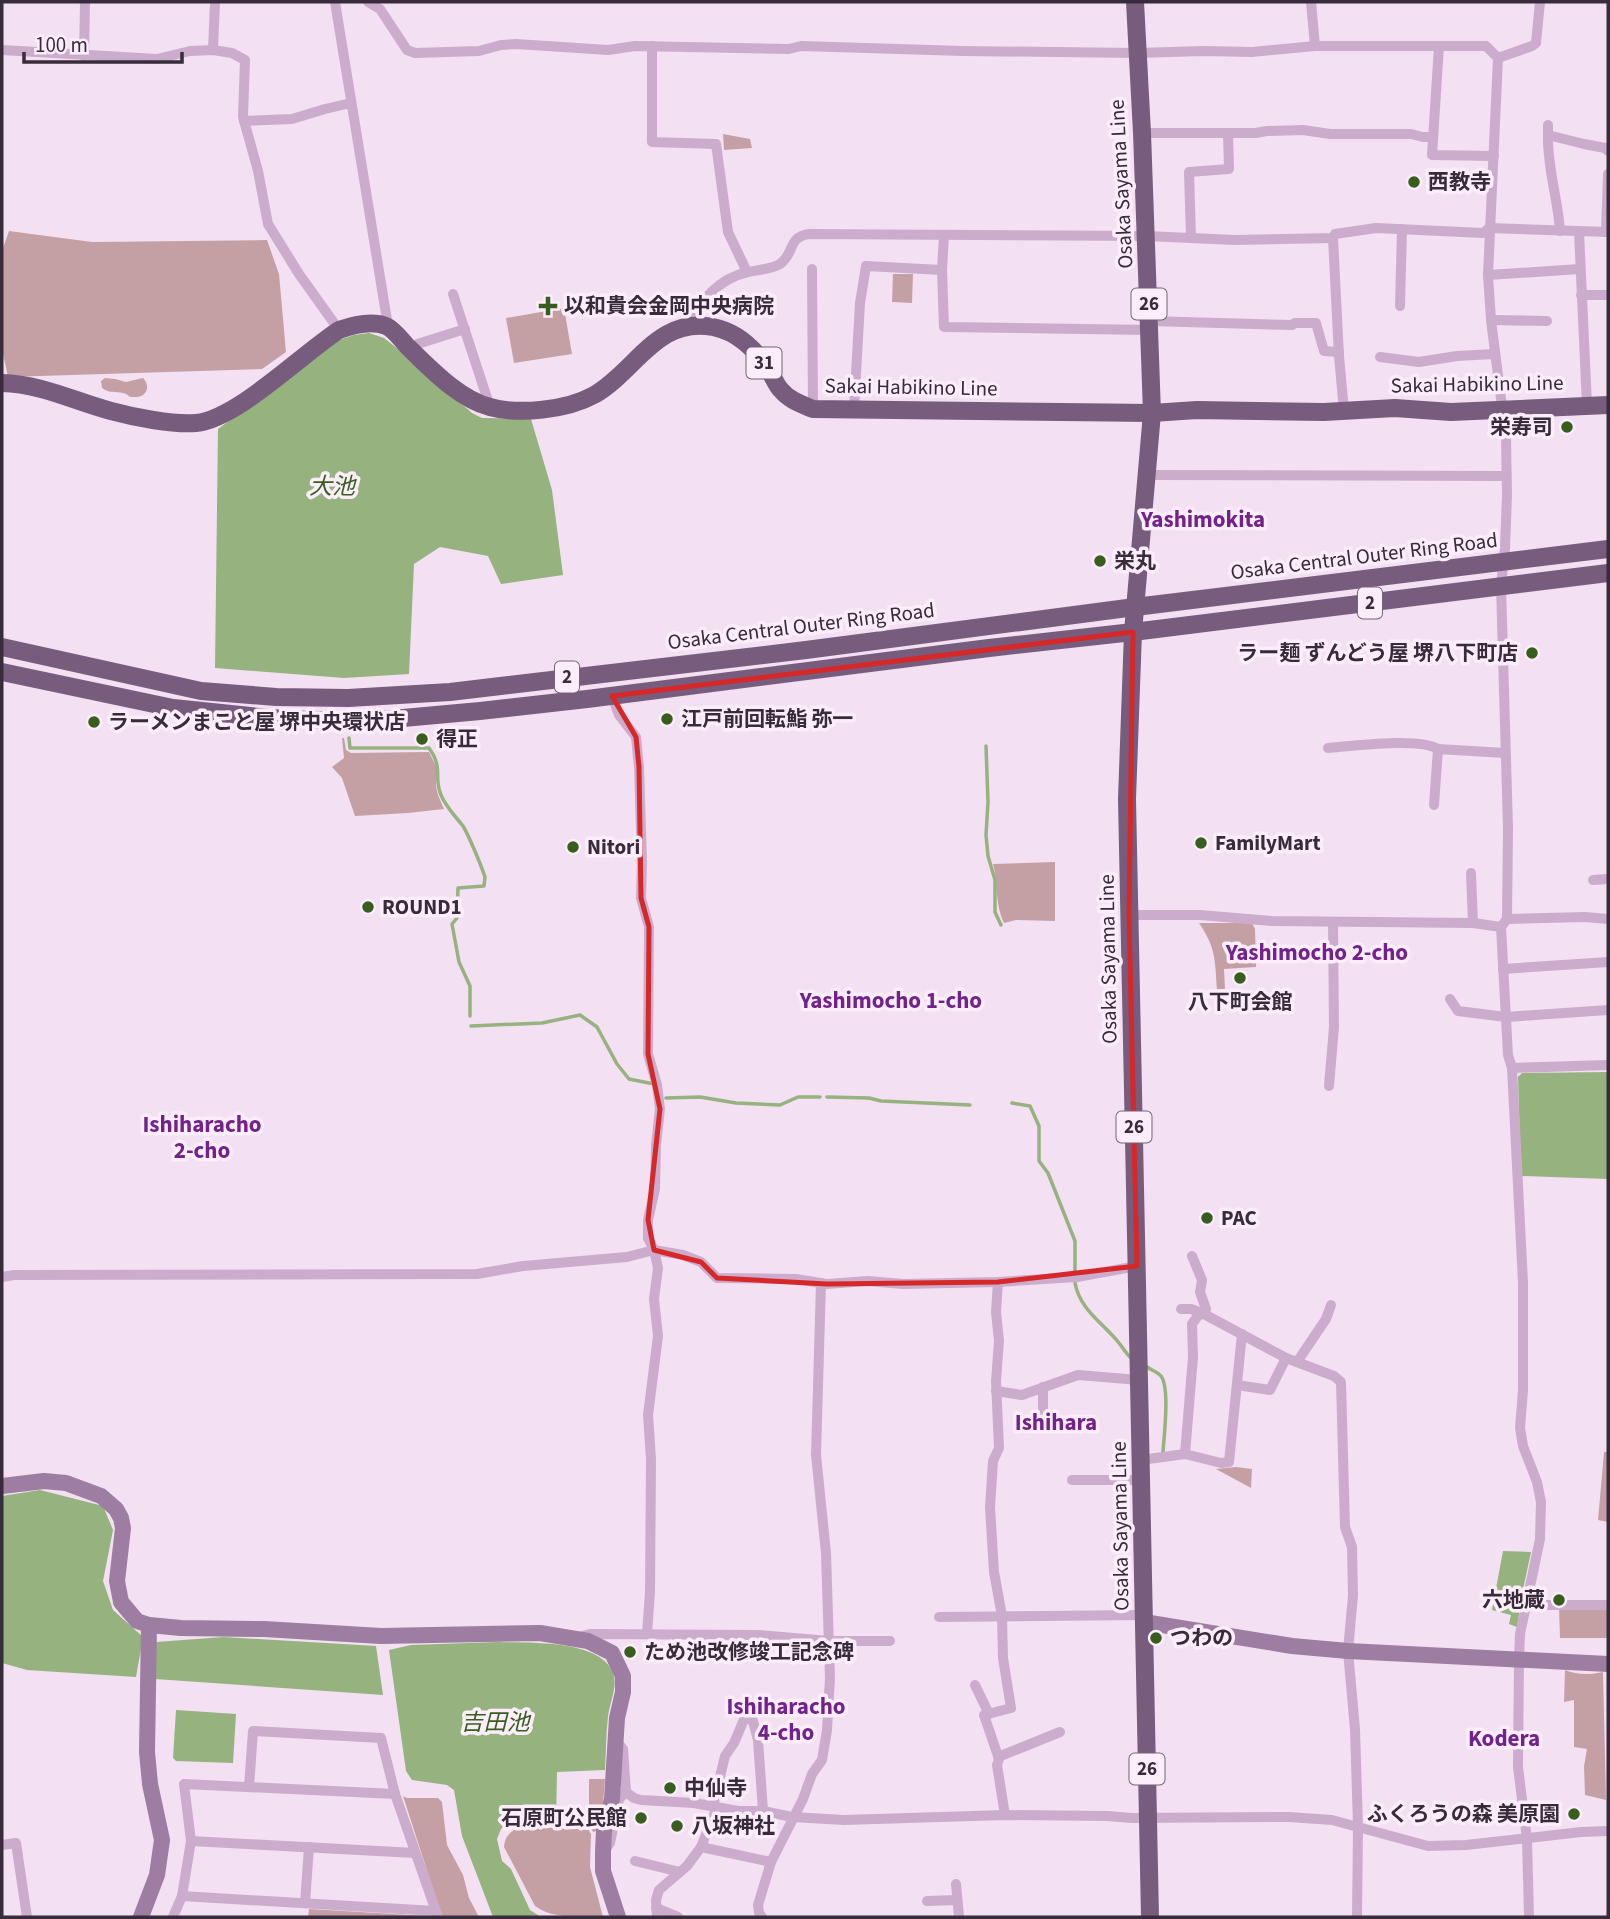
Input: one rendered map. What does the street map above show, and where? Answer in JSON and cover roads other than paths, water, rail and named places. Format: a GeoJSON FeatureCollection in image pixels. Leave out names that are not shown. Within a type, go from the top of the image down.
{"type":"FeatureCollection","features":[{"type":"Feature","properties":{"kind":"main road","name":"Osaka Sayama Line"},"geometry":{"type":"LineString","coordinates":[[1135,2],[1152,413],[1133,632],[1127,799],[1150,1917]]}},
{"type":"Feature","properties":{"kind":"main road"},"geometry":{"type":"LineString","coordinates":[[2,383],[37,386],[109,410],[142,417],[196,423],[221,415],[246,400],[339,330],[354,325],[388,326]]}},
{"type":"Feature","properties":{"kind":"main road","name":"Sakai Habikino Line"},"geometry":{"type":"LineString","coordinates":[[388,326],[453,387],[475,402],[490,407],[536,411],[575,404],[595,395],[659,338],[674,330],[691,327],[729,331],[760,358],[781,391],[796,402],[813,409],[1152,413],[1395,408],[1451,412],[1608,405]]}},
{"type":"Feature","properties":{"kind":"main road","name":"Osaka Central Outer Ring Road"},"geometry":{"type":"LineString","coordinates":[[2,647],[201,691],[276,697],[348,698],[450,692],[1608,549]]}},
{"type":"Feature","properties":{"kind":"main road","name":"2"},"geometry":{"type":"LineString","coordinates":[[2,672],[173,708],[308,720],[381,720],[612,696],[1608,573]]}},
{"type":"Feature","properties":{"kind":"street"},"geometry":{"type":"LineString","coordinates":[[84,56],[85,2]]}},
{"type":"Feature","properties":{"kind":"street"},"geometry":{"type":"LineString","coordinates":[[213,50],[215,2]]}},
{"type":"Feature","properties":{"kind":"street"},"geometry":{"type":"LineString","coordinates":[[335,2],[388,326]]}},
{"type":"Feature","properties":{"kind":"street"},"geometry":{"type":"LineString","coordinates":[[368,2],[380,9],[407,50],[415,53],[479,51],[516,44],[608,50],[635,46],[789,49],[801,46],[835,46],[1137,53],[1252,52],[1315,46],[1486,46],[1498,58],[1489,275],[1494,355],[1503,409],[1506,476],[1504,562],[1500,586],[1508,828],[1503,969],[1508,1055],[1512,1068],[1523,1283],[1520,1428],[1523,1446],[1537,1482],[1542,1513],[1540,1539],[1520,1633],[1519,1659],[1518,1767],[1527,1839],[1529,1917]]}},
{"type":"Feature","properties":{"kind":"street"},"geometry":{"type":"LineString","coordinates":[[1311,2],[1315,46]]}},
{"type":"Feature","properties":{"kind":"street"},"geometry":{"type":"LineString","coordinates":[[1498,58],[1536,43],[1540,2]]}},
{"type":"Feature","properties":{"kind":"street"},"geometry":{"type":"LineString","coordinates":[[652,46],[652,142],[716,144],[728,232],[747,272]]}},
{"type":"Feature","properties":{"kind":"street"},"geometry":{"type":"LineString","coordinates":[[1439,46],[1432,155],[1494,156]]}},
{"type":"Feature","properties":{"kind":"street"},"geometry":{"type":"LineString","coordinates":[[2,50],[157,60],[190,51],[213,50],[232,53],[244,60],[243,117],[268,224],[339,330]]}},
{"type":"Feature","properties":{"kind":"street"},"geometry":{"type":"LineString","coordinates":[[244,121],[292,119],[351,103]]}},
{"type":"Feature","properties":{"kind":"street"},"geometry":{"type":"LineString","coordinates":[[1142,133],[1303,130],[1330,134],[1411,134],[1432,137]]}},
{"type":"Feature","properties":{"kind":"street"},"geometry":{"type":"LineString","coordinates":[[1560,231],[1559,208],[1549,166],[1548,130],[1608,151]]}},
{"type":"Feature","properties":{"kind":"street"},"geometry":{"type":"LineString","coordinates":[[1191,238],[1189,172],[1229,169],[1228,133]]}},
{"type":"Feature","properties":{"kind":"street"},"geometry":{"type":"LineString","coordinates":[[1344,411],[1333,238],[1335,234],[1376,228],[1483,233],[1489,228],[1607,232],[1608,174]]}},
{"type":"Feature","properties":{"kind":"street"},"geometry":{"type":"LineString","coordinates":[[1400,306],[1402,229]]}},
{"type":"Feature","properties":{"kind":"street"},"geometry":{"type":"LineString","coordinates":[[1579,232],[1587,405]]}},
{"type":"Feature","properties":{"kind":"street"},"geometry":{"type":"LineString","coordinates":[[691,327],[701,302],[723,283],[747,272],[777,266],[783,262],[796,238],[801,235],[1146,236],[1245,240],[1333,238]]}},
{"type":"Feature","properties":{"kind":"street"},"geometry":{"type":"LineString","coordinates":[[944,235],[944,327],[1316,324],[1324,351],[1339,352]]}},
{"type":"Feature","properties":{"kind":"street"},"geometry":{"type":"LineString","coordinates":[[854,409],[860,303],[866,266],[942,270]]}},
{"type":"Feature","properties":{"kind":"street"},"geometry":{"type":"LineString","coordinates":[[812,269],[813,409]]}},
{"type":"Feature","properties":{"kind":"street"},"geometry":{"type":"LineString","coordinates":[[1489,275],[1580,269]]}},
{"type":"Feature","properties":{"kind":"street"},"geometry":{"type":"LineString","coordinates":[[453,293],[490,407]]}},
{"type":"Feature","properties":{"kind":"street"},"geometry":{"type":"LineString","coordinates":[[1581,295],[1608,295]]}},
{"type":"Feature","properties":{"kind":"street"},"geometry":{"type":"LineString","coordinates":[[1491,320],[1547,321]]}},
{"type":"Feature","properties":{"kind":"street"},"geometry":{"type":"LineString","coordinates":[[408,347],[465,329]]}},
{"type":"Feature","properties":{"kind":"street"},"geometry":{"type":"LineString","coordinates":[[1380,358],[1419,362],[1457,356],[1494,355]]}},
{"type":"Feature","properties":{"kind":"street"},"geometry":{"type":"LineString","coordinates":[[1145,475],[1506,476]]}},
{"type":"Feature","properties":{"kind":"street"},"geometry":{"type":"LineString","coordinates":[[888,639],[890,661]]}},
{"type":"Feature","properties":{"kind":"street"},"geometry":{"type":"LineString","coordinates":[[612,696],[619,715],[636,737],[642,862],[641,898],[649,927],[648,1054],[657,1085],[660,1109],[655,1189],[648,1220],[648,1238],[658,1268],[654,1299],[658,1336],[648,1415],[651,1459],[648,1634]]}},
{"type":"Feature","properties":{"kind":"street"},"geometry":{"type":"LineString","coordinates":[[1328,748],[1420,744],[1438,749],[1505,753]]}},
{"type":"Feature","properties":{"kind":"street"},"geometry":{"type":"LineString","coordinates":[[1434,805],[1438,749]]}},
{"type":"Feature","properties":{"kind":"street"},"geometry":{"type":"LineString","coordinates":[[1471,873],[1473,923]]}},
{"type":"Feature","properties":{"kind":"street"},"geometry":{"type":"LineString","coordinates":[[1593,880],[1608,879]]}},
{"type":"Feature","properties":{"kind":"street"},"geometry":{"type":"LineString","coordinates":[[1129,915],[1200,915],[1333,922],[1504,923],[1585,917],[1608,919]]}},
{"type":"Feature","properties":{"kind":"street"},"geometry":{"type":"LineString","coordinates":[[1329,1086],[1334,1027],[1333,922]]}},
{"type":"Feature","properties":{"kind":"street"},"geometry":{"type":"LineString","coordinates":[[1503,969],[1608,962]]}},
{"type":"Feature","properties":{"kind":"street"},"geometry":{"type":"LineString","coordinates":[[1450,999],[1458,1011],[1506,1017],[1608,1010]]}},
{"type":"Feature","properties":{"kind":"street"},"geometry":{"type":"LineString","coordinates":[[1512,1068],[1608,1065]]}},
{"type":"Feature","properties":{"kind":"street"},"geometry":{"type":"LineString","coordinates":[[2,1277],[477,1274],[523,1266],[627,1256],[654,1250],[683,1255],[701,1262],[717,1278],[796,1279],[821,1283],[998,1282],[1077,1277],[1137,1266]]}},
{"type":"Feature","properties":{"kind":"street"},"geometry":{"type":"LineString","coordinates":[[1185,1454],[1193,1357],[1192,1324],[1206,1309],[1200,1292],[1202,1280],[1192,1256]]}},
{"type":"Feature","properties":{"kind":"street"},"geometry":{"type":"LineString","coordinates":[[998,1282],[996,1391],[999,1448],[993,1461],[990,1507],[994,1572],[1002,1616],[1003,1658],[1011,1708],[984,1715],[999,1759],[997,1765],[1005,1815]]}},
{"type":"Feature","properties":{"kind":"street"},"geometry":{"type":"LineString","coordinates":[[762,1917],[758,1905],[771,1862],[803,1799],[812,1774],[822,1760],[827,1730],[830,1678],[826,1553],[816,1455],[821,1283]]}},
{"type":"Feature","properties":{"kind":"street"},"geometry":{"type":"LineString","coordinates":[[1237,1385],[1270,1390],[1326,1319],[1331,1305]]}},
{"type":"Feature","properties":{"kind":"street"},"geometry":{"type":"LineString","coordinates":[[1181,1309],[1202,1313],[1291,1360],[1334,1376],[1341,1382],[1345,1527],[1352,1547],[1353,1595],[1348,1651],[1355,1729],[1357,1917]]}},
{"type":"Feature","properties":{"kind":"street"},"geometry":{"type":"LineString","coordinates":[[1141,1460],[1185,1454],[1221,1463],[1229,1462],[1242,1334]]}},
{"type":"Feature","properties":{"kind":"street"},"geometry":{"type":"LineString","coordinates":[[996,1391],[1022,1395],[1078,1375],[1139,1380]]}},
{"type":"Feature","properties":{"kind":"street"},"geometry":{"type":"LineString","coordinates":[[1043,1387],[1043,1427]]}},
{"type":"Feature","properties":{"kind":"street"},"geometry":{"type":"LineString","coordinates":[[1072,1480],[1142,1480]]}},
{"type":"Feature","properties":{"kind":"street"},"geometry":{"type":"LineString","coordinates":[[2,1486],[44,1481],[66,1483],[101,1496],[116,1509],[123,1528],[117,1581],[121,1602],[137,1621],[149,1625],[381,1636],[540,1633],[588,1641],[612,1653],[623,1676],[623,1692],[617,1718],[612,1799],[604,1829],[603,1871],[618,1917]]}},
{"type":"Feature","properties":{"kind":"street"},"geometry":{"type":"LineString","coordinates":[[1526,1605],[1608,1605]]}},
{"type":"Feature","properties":{"kind":"street"},"geometry":{"type":"LineString","coordinates":[[939,1617],[1144,1618],[1292,1646],[1608,1664]]}},
{"type":"Feature","properties":{"kind":"street"},"geometry":{"type":"LineString","coordinates":[[141,1917],[157,1875],[162,1840],[150,1784],[147,1752],[149,1625]]}},
{"type":"Feature","properties":{"kind":"street"},"geometry":{"type":"LineString","coordinates":[[576,1638],[590,1634],[758,1635],[829,1641],[890,1641]]}},
{"type":"Feature","properties":{"kind":"street"},"geometry":{"type":"LineString","coordinates":[[975,1685],[989,1714]]}},
{"type":"Feature","properties":{"kind":"street"},"geometry":{"type":"LineString","coordinates":[[678,1917],[657,1912],[659,1890],[680,1872],[701,1847],[715,1807],[725,1756],[745,1717],[752,1721],[758,1740],[763,1811]]}},
{"type":"Feature","properties":{"kind":"street"},"geometry":{"type":"LineString","coordinates":[[182,1896],[437,1914],[394,1794],[381,1738],[253,1731],[249,1787]]}},
{"type":"Feature","properties":{"kind":"street"},"geometry":{"type":"LineString","coordinates":[[998,1757],[1060,1732]]}},
{"type":"Feature","properties":{"kind":"street"},"geometry":{"type":"LineString","coordinates":[[603,1853],[610,1843],[620,1799],[626,1791],[623,1749],[616,1741]]}},
{"type":"Feature","properties":{"kind":"street"},"geometry":{"type":"LineString","coordinates":[[173,1917],[182,1896],[191,1842],[184,1784],[394,1794]]}},
{"type":"Feature","properties":{"kind":"street"},"geometry":{"type":"LineString","coordinates":[[626,1791],[634,1798],[642,1800],[694,1803],[738,1811],[763,1811],[792,1817],[844,1820],[1005,1815],[1107,1815],[1132,1818],[1289,1817],[1332,1820],[1428,1846],[1466,1845],[1608,1831]]}},
{"type":"Feature","properties":{"kind":"street"},"geometry":{"type":"LineString","coordinates":[[191,1842],[415,1853]]}},
{"type":"Feature","properties":{"kind":"street"},"geometry":{"type":"LineString","coordinates":[[2,1845],[16,1843],[27,1917]]}},
{"type":"Feature","properties":{"kind":"street"},"geometry":{"type":"LineString","coordinates":[[305,1903],[309,1847]]}},
{"type":"Feature","properties":{"kind":"street"},"geometry":{"type":"LineString","coordinates":[[701,1847],[771,1862]]}},
{"type":"Feature","properties":{"kind":"street"},"geometry":{"type":"LineString","coordinates":[[635,1861],[680,1872]]}},
{"type":"Feature","properties":{"kind":"street"},"geometry":{"type":"LineString","coordinates":[[956,1884],[959,1917]]}},
{"type":"Feature","properties":{"kind":"street"},"geometry":{"type":"LineString","coordinates":[[927,1901],[957,1900]]}},
{"type":"Feature","properties":{"kind":"water","name":"大池"},"geometry":{"type":"Polygon","coordinates":[[[369,333],[384,338],[472,413],[482,418],[531,419],[552,490],[563,575],[501,584],[488,556],[440,547],[414,564],[409,674],[344,678],[215,668],[218,429],[339,340],[369,333]]]}},
{"type":"Feature","properties":{"kind":"water"},"geometry":{"type":"Polygon","coordinates":[[[1608,1072],[1608,1179],[1521,1176],[1518,1077],[1522,1073],[1608,1072]]]}},
{"type":"Feature","properties":{"kind":"water"},"geometry":{"type":"Polygon","coordinates":[[[40,1490],[103,1506],[113,1530],[103,1581],[113,1610],[143,1637],[136,1677],[27,1670],[2,1663],[2,1496],[40,1490]]]}},
{"type":"Feature","properties":{"kind":"water"},"geometry":{"type":"Polygon","coordinates":[[[1503,1551],[1531,1552],[1517,1627],[1509,1624],[1511,1615],[1492,1610],[1503,1551]]]}},
{"type":"Feature","properties":{"kind":"water"},"geometry":{"type":"Polygon","coordinates":[[[224,1637],[376,1646],[383,1695],[155,1679],[156,1642],[224,1637]]]}},
{"type":"Feature","properties":{"kind":"water","name":"吉田池"},"geometry":{"type":"Polygon","coordinates":[[[544,1643],[579,1649],[606,1662],[614,1678],[608,1716],[605,1770],[557,1772],[556,1823],[511,1823],[501,1829],[497,1839],[502,1861],[511,1869],[530,1910],[541,1917],[493,1917],[462,1836],[454,1790],[447,1785],[412,1780],[406,1771],[389,1650],[411,1645],[544,1643]]]}},
{"type":"Feature","properties":{"kind":"water"},"geometry":{"type":"Polygon","coordinates":[[[176,1710],[236,1714],[233,1763],[176,1761],[173,1758],[176,1710]]]}},
{"type":"Feature","properties":{"kind":"waterway"},"geometry":{"type":"LineString","coordinates":[[349,738],[350,748],[429,748],[436,762],[441,795],[463,826],[475,851],[485,877],[484,886],[458,888],[457,918],[452,924],[459,962],[470,986],[470,1016]]}},
{"type":"Feature","properties":{"kind":"waterway"},"geometry":{"type":"LineString","coordinates":[[986,746],[986,835],[988,856],[995,880],[995,912],[1001,925]]}},
{"type":"Feature","properties":{"kind":"waterway"},"geometry":{"type":"LineString","coordinates":[[471,1026],[542,1023],[580,1015],[597,1027],[617,1064],[629,1079],[654,1084]]}},
{"type":"Feature","properties":{"kind":"waterway"},"geometry":{"type":"LineString","coordinates":[[666,1098],[700,1097],[736,1103],[780,1105],[798,1097],[820,1097]]}},
{"type":"Feature","properties":{"kind":"waterway"},"geometry":{"type":"LineString","coordinates":[[827,1097],[970,1105]]}},
{"type":"Feature","properties":{"kind":"waterway"},"geometry":{"type":"LineString","coordinates":[[1012,1103],[1030,1106],[1039,1126],[1039,1161],[1048,1173],[1075,1241],[1075,1271]]}},
{"type":"Feature","properties":{"kind":"waterway"},"geometry":{"type":"LineString","coordinates":[[1075,1283],[1087,1309],[1130,1357]]}},
{"type":"Feature","properties":{"kind":"waterway"},"geometry":{"type":"LineString","coordinates":[[1147,1367],[1160,1375],[1164,1382],[1166,1412],[1163,1452]]}},
{"type":"Feature","properties":{"kind":"place","name":"西教寺"},"geometry":{"type":"Point","coordinates":[1414,182]}},
{"type":"Feature","properties":{"kind":"place","name":"以和貴会金岡中央病院"},"geometry":{"type":"Point","coordinates":[548,306]}},
{"type":"Feature","properties":{"kind":"place","name":"栄寿司"},"geometry":{"type":"Point","coordinates":[1567,427]}},
{"type":"Feature","properties":{"kind":"place","name":"栄丸"},"geometry":{"type":"Point","coordinates":[1100,561]}},
{"type":"Feature","properties":{"kind":"place","name":"ラー麺 ずんどう屋 堺八下町店"},"geometry":{"type":"Point","coordinates":[1532,653]}},
{"type":"Feature","properties":{"kind":"place","name":"江戸前回転鮨 弥一"},"geometry":{"type":"Point","coordinates":[667,719]}},
{"type":"Feature","properties":{"kind":"place","name":"ラーメンまこと屋 堺中央環状店"},"geometry":{"type":"Point","coordinates":[94,722]}},
{"type":"Feature","properties":{"kind":"place","name":"得正"},"geometry":{"type":"Point","coordinates":[422,739]}},
{"type":"Feature","properties":{"kind":"place","name":"FamilyMart"},"geometry":{"type":"Point","coordinates":[1201,843]}},
{"type":"Feature","properties":{"kind":"place","name":"Nitori"},"geometry":{"type":"Point","coordinates":[573,847]}},
{"type":"Feature","properties":{"kind":"place","name":"ROUND1"},"geometry":{"type":"Point","coordinates":[368,907]}},
{"type":"Feature","properties":{"kind":"place","name":"八下町会館"},"geometry":{"type":"Point","coordinates":[1240,978]}},
{"type":"Feature","properties":{"kind":"place","name":"PAC"},"geometry":{"type":"Point","coordinates":[1207,1218]}},
{"type":"Feature","properties":{"kind":"place","name":"六地蔵"},"geometry":{"type":"Point","coordinates":[1559,1600]}},
{"type":"Feature","properties":{"kind":"place","name":"つわの"},"geometry":{"type":"Point","coordinates":[1156,1638]}},
{"type":"Feature","properties":{"kind":"place","name":"ため池改修竣工記念碑"},"geometry":{"type":"Point","coordinates":[630,1652]}},
{"type":"Feature","properties":{"kind":"place","name":"中仙寺"},"geometry":{"type":"Point","coordinates":[670,1788]}},
{"type":"Feature","properties":{"kind":"place","name":"ふくろうの森 美原園"},"geometry":{"type":"Point","coordinates":[1574,1814]}},
{"type":"Feature","properties":{"kind":"place","name":"石原町公民館"},"geometry":{"type":"Point","coordinates":[641,1818]}},
{"type":"Feature","properties":{"kind":"place","name":"八坂神社"},"geometry":{"type":"Point","coordinates":[677,1826]}},
{"type":"Feature","properties":{"kind":"district","name":"Yashimokita"},"geometry":{"type":"Point","coordinates":[1203,519]}},
{"type":"Feature","properties":{"kind":"district","name":"Yashimocho 2-cho"},"geometry":{"type":"Point","coordinates":[1317,952]}},
{"type":"Feature","properties":{"kind":"district","name":"Yashimocho 1-cho"},"geometry":{"type":"Point","coordinates":[891,1000]}},
{"type":"Feature","properties":{"kind":"district","name":"Ishiharacho 2-cho"},"geometry":{"type":"Point","coordinates":[202,1137]}},
{"type":"Feature","properties":{"kind":"district","name":"Ishihara"},"geometry":{"type":"Point","coordinates":[1056,1422]}},
{"type":"Feature","properties":{"kind":"district","name":"Ishiharacho 4-cho"},"geometry":{"type":"Point","coordinates":[786,1719]}},
{"type":"Feature","properties":{"kind":"district","name":"Kodera"},"geometry":{"type":"Point","coordinates":[1504,1738]}}]}
